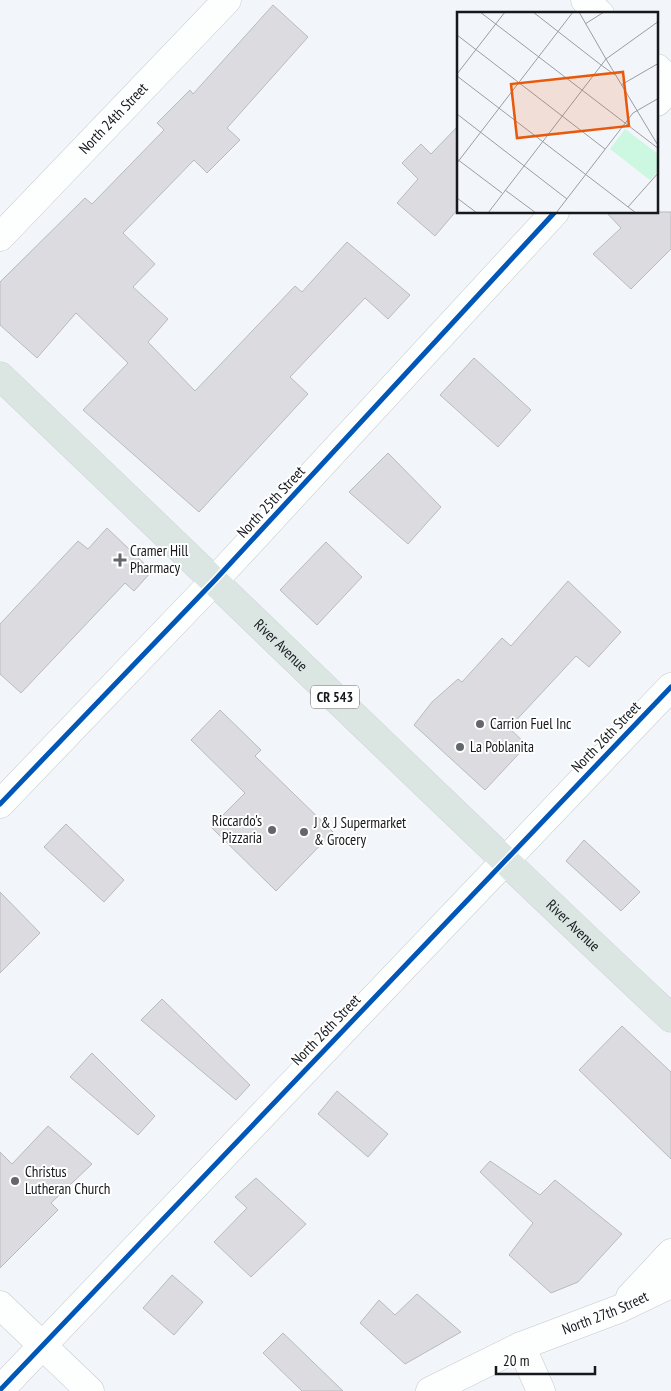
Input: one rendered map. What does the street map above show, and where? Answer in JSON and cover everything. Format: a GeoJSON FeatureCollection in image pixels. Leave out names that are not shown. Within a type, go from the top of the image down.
{"type":"FeatureCollection","features":[{"type":"Feature","properties":{"kind":"main road","name":"River Avenue"},"geometry":{"type":"LineString","coordinates":[[0,376],[215,580],[504,862],[671,1018]]}},
{"type":"Feature","properties":{"kind":"street","name":"North 24th Street"},"geometry":{"type":"LineString","coordinates":[[0,237],[227,0]]}},
{"type":"Feature","properties":{"kind":"street"},"geometry":{"type":"LineString","coordinates":[[585,0],[598,12]]}},
{"type":"Feature","properties":{"kind":"street"},"geometry":{"type":"LineString","coordinates":[[658,69],[671,81]]}},
{"type":"Feature","properties":{"kind":"street"},"geometry":{"type":"LineString","coordinates":[[658,101],[671,87]]}},
{"type":"Feature","properties":{"kind":"street","name":"North 25th Street"},"geometry":{"type":"LineString","coordinates":[[0,804],[215,580],[553,214]]}},
{"type":"Feature","properties":{"kind":"street","name":"North 26th Street"},"geometry":{"type":"LineString","coordinates":[[0,1390],[671,687]]}},
{"type":"Feature","properties":{"kind":"street"},"geometry":{"type":"LineString","coordinates":[[619,1309],[671,1253]]}},
{"type":"Feature","properties":{"kind":"street","name":"North 27th Street"},"geometry":{"type":"LineString","coordinates":[[430,1391],[521,1346],[619,1309],[671,1284]]}},
{"type":"Feature","properties":{"kind":"street"},"geometry":{"type":"LineString","coordinates":[[0,1305],[90,1391]]}},
{"type":"Feature","properties":{"kind":"street"},"geometry":{"type":"LineString","coordinates":[[521,1346],[541,1391]]}},
{"type":"Feature","properties":{"kind":"building"},"geometry":{"type":"Polygon","coordinates":[[[273,5],[308,37],[227,128],[240,140],[207,173],[194,160],[123,233],[155,264],[133,287],[168,319],[148,342],[195,391],[295,286],[302,292],[347,242],[410,295],[388,319],[365,298],[290,377],[308,394],[199,512],[83,410],[128,363],[76,313],[37,358],[0,325],[0,282],[85,198],[92,204],[164,130],[157,123],[190,90],[193,94],[273,5]]]}},
{"type":"Feature","properties":{"kind":"building"},"geometry":{"type":"Polygon","coordinates":[[[457,127],[457,210],[435,236],[397,203],[418,179],[402,163],[421,144],[431,154],[457,127]]]}},
{"type":"Feature","properties":{"kind":"building"},"geometry":{"type":"Polygon","coordinates":[[[658,212],[671,212],[671,249],[631,289],[593,254],[621,228],[608,214],[658,214],[658,212]]]}},
{"type":"Feature","properties":{"kind":"building"},"geometry":{"type":"Polygon","coordinates":[[[474,358],[531,410],[498,447],[440,395],[474,358]]]}},
{"type":"Feature","properties":{"kind":"building"},"geometry":{"type":"Polygon","coordinates":[[[388,453],[441,507],[408,544],[349,492],[388,453]]]}},
{"type":"Feature","properties":{"kind":"building"},"geometry":{"type":"Polygon","coordinates":[[[107,528],[152,571],[134,591],[125,583],[21,693],[0,674],[0,624],[78,541],[88,549],[107,528]]]}},
{"type":"Feature","properties":{"kind":"building"},"geometry":{"type":"Polygon","coordinates":[[[326,542],[362,577],[317,625],[280,590],[326,542]]]}},
{"type":"Feature","properties":{"kind":"building"},"geometry":{"type":"Polygon","coordinates":[[[568,581],[621,632],[589,667],[576,656],[509,728],[527,745],[485,790],[414,725],[432,702],[458,679],[462,682],[502,638],[511,646],[568,581]]]}},
{"type":"Feature","properties":{"kind":"building","name":"Riccardo's Pizzaria"},"geometry":{"type":"Polygon","coordinates":[[[220,710],[261,750],[255,756],[333,832],[276,891],[211,827],[245,793],[191,740],[220,710]]]}},
{"type":"Feature","properties":{"kind":"building"},"geometry":{"type":"Polygon","coordinates":[[[66,824],[124,880],[104,902],[44,847],[66,824]]]}},
{"type":"Feature","properties":{"kind":"building"},"geometry":{"type":"Polygon","coordinates":[[[584,840],[640,892],[621,911],[566,861],[584,840]]]}},
{"type":"Feature","properties":{"kind":"building"},"geometry":{"type":"Polygon","coordinates":[[[0,892],[40,933],[0,973],[0,892]]]}},
{"type":"Feature","properties":{"kind":"building"},"geometry":{"type":"Polygon","coordinates":[[[162,999],[250,1085],[236,1100],[141,1020],[162,999]]]}},
{"type":"Feature","properties":{"kind":"building"},"geometry":{"type":"Polygon","coordinates":[[[622,1026],[671,1072],[671,1159],[579,1070],[622,1026]]]}},
{"type":"Feature","properties":{"kind":"building"},"geometry":{"type":"Polygon","coordinates":[[[92,1053],[155,1116],[138,1135],[70,1077],[92,1053]]]}},
{"type":"Feature","properties":{"kind":"building"},"geometry":{"type":"Polygon","coordinates":[[[337,1091],[388,1134],[368,1157],[318,1114],[337,1091]]]}},
{"type":"Feature","properties":{"kind":"building"},"geometry":{"type":"Polygon","coordinates":[[[48,1126],[92,1164],[51,1203],[58,1210],[0,1268],[0,1152],[12,1164],[48,1126]]]}},
{"type":"Feature","properties":{"kind":"building"},"geometry":{"type":"Polygon","coordinates":[[[490,1161],[540,1195],[555,1180],[622,1234],[578,1282],[551,1293],[509,1255],[533,1223],[480,1172],[490,1161]]]}},
{"type":"Feature","properties":{"kind":"building"},"geometry":{"type":"Polygon","coordinates":[[[256,1178],[306,1224],[251,1277],[214,1242],[247,1208],[235,1197],[256,1178]]]}},
{"type":"Feature","properties":{"kind":"building"},"geometry":{"type":"Polygon","coordinates":[[[172,1275],[203,1302],[174,1335],[143,1308],[172,1275]]]}},
{"type":"Feature","properties":{"kind":"building"},"geometry":{"type":"Polygon","coordinates":[[[417,1294],[461,1332],[405,1364],[360,1323],[379,1300],[395,1315],[417,1294]]]}},
{"type":"Feature","properties":{"kind":"building"},"geometry":{"type":"Polygon","coordinates":[[[283,1333],[343,1391],[302,1391],[263,1353],[283,1333]]]}},
{"type":"Feature","properties":{"kind":"cycle path"},"geometry":{"type":"LineString","coordinates":[[0,804],[215,580],[553,214]]}},
{"type":"Feature","properties":{"kind":"cycle path"},"geometry":{"type":"LineString","coordinates":[[0,1390],[671,687]]}},
{"type":"Feature","properties":{"kind":"place","name":"Cramer Hill Pharmacy"},"geometry":{"type":"Point","coordinates":[120,560]}},
{"type":"Feature","properties":{"kind":"place","name":"Carrion Fuel Inc"},"geometry":{"type":"Point","coordinates":[480,724]}},
{"type":"Feature","properties":{"kind":"place","name":"La Poblanita"},"geometry":{"type":"Point","coordinates":[460,747]}},
{"type":"Feature","properties":{"kind":"place","name":"Riccardo's Pizzaria"},"geometry":{"type":"Point","coordinates":[272,830]}},
{"type":"Feature","properties":{"kind":"place","name":"J & J Supermarket & Grocery"},"geometry":{"type":"Point","coordinates":[304,832]}},
{"type":"Feature","properties":{"kind":"place","name":"Christus Lutheran Church"},"geometry":{"type":"Point","coordinates":[15,1181]}}]}
